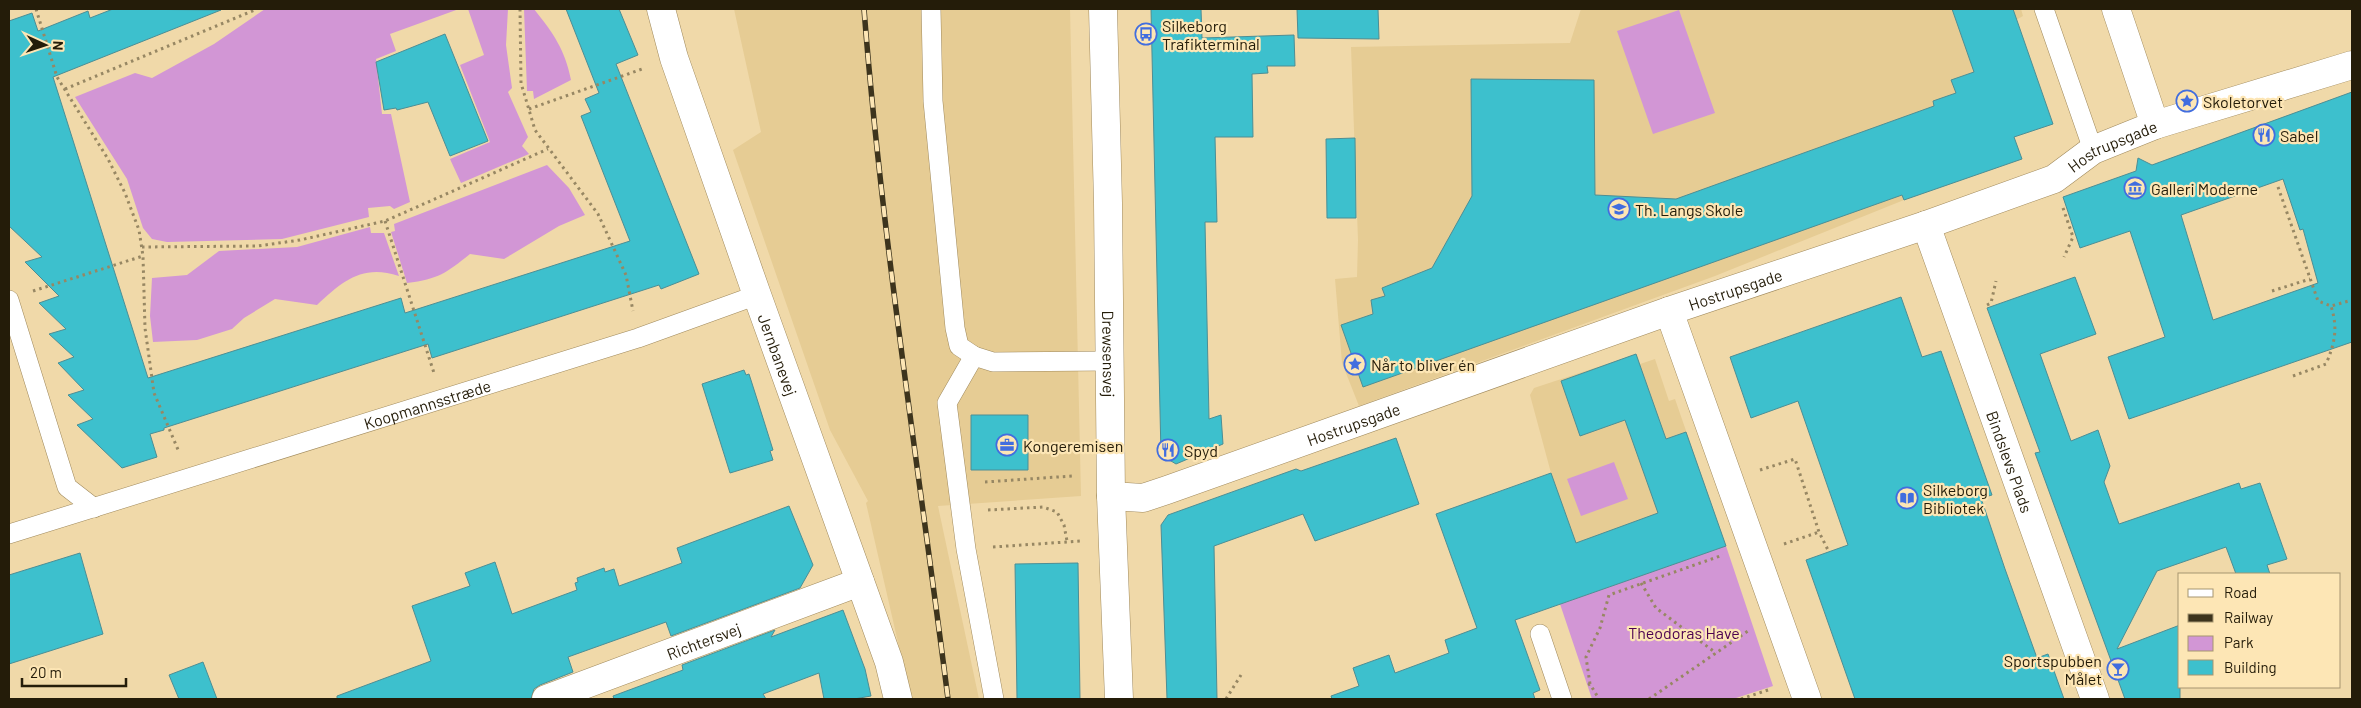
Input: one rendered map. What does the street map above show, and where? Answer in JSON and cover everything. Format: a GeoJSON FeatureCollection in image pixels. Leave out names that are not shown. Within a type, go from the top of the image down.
{"type":"FeatureCollection","features":[{"type":"Feature","properties":{"kind":"street","name":"Jernbanevej"},"geometry":{"type":"LineString","coordinates":[[661,9],[674,58],[889,662],[898,699]]}},
{"type":"Feature","properties":{"kind":"street","name":"Drewsensvej"},"geometry":{"type":"LineString","coordinates":[[1103,9],[1112,496],[1119,699]]}},
{"type":"Feature","properties":{"kind":"street"},"geometry":{"type":"LineString","coordinates":[[2116,9],[2155,125]]}},
{"type":"Feature","properties":{"kind":"street","name":"Hostrupsgade"},"geometry":{"type":"LineString","coordinates":[[1112,496],[1143,498],[1669,311],[1926,225],[2054,179],[2090,141],[2155,125],[2352,65]]}},
{"type":"Feature","properties":{"kind":"street","name":"Bindslevs Plads"},"geometry":{"type":"LineString","coordinates":[[1926,225],[2095,699]]}},
{"type":"Feature","properties":{"kind":"street"},"geometry":{"type":"LineString","coordinates":[[1669,311],[1806,699]]}},
{"type":"Feature","properties":{"kind":"street","name":"Richtersvej"},"geometry":{"type":"LineString","coordinates":[[546,699],[860,582]]}},
{"type":"Feature","properties":{"kind":"lane"},"geometry":{"type":"LineString","coordinates":[[930,9],[933,101],[955,328],[959,346],[974,356],[993,362],[1110,361]]}},
{"type":"Feature","properties":{"kind":"lane"},"geometry":{"type":"LineString","coordinates":[[2044,9],[2090,141]]}},
{"type":"Feature","properties":{"kind":"lane","name":"Koopmannsstræde"},"geometry":{"type":"LineString","coordinates":[[9,534],[638,338],[757,295]]}},
{"type":"Feature","properties":{"kind":"lane"},"geometry":{"type":"LineString","coordinates":[[9,300],[67,487],[94,508]]}},
{"type":"Feature","properties":{"kind":"lane"},"geometry":{"type":"LineString","coordinates":[[974,356],[947,402],[966,548],[994,699]]}},
{"type":"Feature","properties":{"kind":"lane"},"geometry":{"type":"LineString","coordinates":[[1540,634],[1562,699]]}},
{"type":"Feature","properties":{"kind":"path"},"geometry":{"type":"LineString","coordinates":[[36,9],[57,77],[108,159],[125,193],[138,230],[144,256],[145,328],[154,393],[190,478]]}},
{"type":"Feature","properties":{"kind":"path"},"geometry":{"type":"LineString","coordinates":[[65,89],[257,9]]}},
{"type":"Feature","properties":{"kind":"path"},"geometry":{"type":"LineString","coordinates":[[520,9],[521,83],[535,130],[598,214],[626,275],[638,338]]}},
{"type":"Feature","properties":{"kind":"path"},"geometry":{"type":"LineString","coordinates":[[529,110],[674,58]]}},
{"type":"Feature","properties":{"kind":"path"},"geometry":{"type":"LineString","coordinates":[[142,247],[258,246],[300,240],[385,221],[548,149]]}},
{"type":"Feature","properties":{"kind":"path"},"geometry":{"type":"LineString","coordinates":[[2054,179],[2073,237],[2064,257]]}},
{"type":"Feature","properties":{"kind":"path"},"geometry":{"type":"LineString","coordinates":[[2278,187],[2318,301],[2331,306],[2352,300]]}},
{"type":"Feature","properties":{"kind":"path"},"geometry":{"type":"LineString","coordinates":[[385,221],[442,399]]}},
{"type":"Feature","properties":{"kind":"path"},"geometry":{"type":"LineString","coordinates":[[27,293],[144,256]]}},
{"type":"Feature","properties":{"kind":"path"},"geometry":{"type":"LineString","coordinates":[[2272,291],[2310,279]]}},
{"type":"Feature","properties":{"kind":"path"},"geometry":{"type":"LineString","coordinates":[[2293,376],[2326,364],[2332,349],[2336,323],[2331,306]]}},
{"type":"Feature","properties":{"kind":"path"},"geometry":{"type":"LineString","coordinates":[[1729,480],[1796,458],[1819,532],[1829,552]]}},
{"type":"Feature","properties":{"kind":"path"},"geometry":{"type":"LineString","coordinates":[[957,484],[1072,476]]}},
{"type":"Feature","properties":{"kind":"path"},"geometry":{"type":"LineString","coordinates":[[966,548],[1066,541],[1064,526],[1057,512],[1050,509],[1043,507],[980,510]]}},
{"type":"Feature","properties":{"kind":"path"},"geometry":{"type":"LineString","coordinates":[[1794,541],[1819,532]]}},
{"type":"Feature","properties":{"kind":"path"},"geometry":{"type":"LineString","coordinates":[[1590,684],[1586,658],[1600,628],[1610,595],[1752,544]]}},
{"type":"Feature","properties":{"kind":"path"},"geometry":{"type":"LineString","coordinates":[[1641,583],[1656,608],[1716,653]]}},
{"type":"Feature","properties":{"kind":"path"},"geometry":{"type":"LineString","coordinates":[[1649,699],[1775,612]]}},
{"type":"Feature","properties":{"kind":"path"},"geometry":{"type":"LineString","coordinates":[[1226,699],[1241,675]]}},
{"type":"Feature","properties":{"kind":"shaded area"},"geometry":{"type":"Polygon","coordinates":[[[734,9],[1070,9],[1081,496],[938,506],[979,699],[911,699],[866,503],[868,501],[830,430],[733,150],[761,132],[734,9]]]}},
{"type":"Feature","properties":{"kind":"shaded area","name":"Th. Langs Skole"},"geometry":{"type":"Polygon","coordinates":[[[1581,9],[2021,9],[2023,16],[2016,20],[2053,124],[2014,137],[2022,159],[1904,200],[1715,276],[1359,406],[1342,363],[1335,279],[1357,277],[1358,240],[1351,47],[1570,43],[1581,9]]]}},
{"type":"Feature","properties":{"kind":"shaded area"},"geometry":{"type":"Polygon","coordinates":[[[1637,354],[1640,364],[1655,359],[1669,401],[1675,399],[1726,546],[1593,593],[1551,473],[1530,395],[1534,388],[1637,354]]]}},
{"type":"Feature","properties":{"kind":"green space"},"geometry":{"type":"Polygon","coordinates":[[[265,9],[459,9],[390,34],[396,51],[376,59],[382,114],[391,114],[410,202],[394,209],[390,206],[368,208],[369,217],[282,239],[167,242],[152,239],[143,228],[127,179],[75,97],[135,73],[152,78],[214,44],[265,9]]]}},
{"type":"Feature","properties":{"kind":"green space"},"geometry":{"type":"Polygon","coordinates":[[[468,9],[508,9],[506,45],[512,88],[508,92],[528,137],[522,146],[529,154],[461,183],[450,159],[490,142],[460,65],[484,55],[468,9]]]}},
{"type":"Feature","properties":{"kind":"green space"},"geometry":{"type":"Polygon","coordinates":[[[524,9],[534,9],[552,34],[562,50],[571,80],[534,99],[533,91],[527,91],[524,9]]]}},
{"type":"Feature","properties":{"kind":"green space"},"geometry":{"type":"Polygon","coordinates":[[[1679,10],[1715,113],[1653,134],[1617,31],[1679,10]]]}},
{"type":"Feature","properties":{"kind":"green space"},"geometry":{"type":"Polygon","coordinates":[[[547,165],[569,188],[585,215],[559,226],[504,259],[470,254],[442,274],[407,283],[391,232],[395,231],[394,224],[547,165]]]}},
{"type":"Feature","properties":{"kind":"green space"},"geometry":{"type":"Polygon","coordinates":[[[370,227],[371,233],[384,233],[399,276],[374,272],[364,274],[345,282],[317,305],[275,299],[244,318],[232,329],[197,340],[153,342],[150,316],[152,278],[187,275],[219,251],[297,247],[370,227]]]}},
{"type":"Feature","properties":{"kind":"green space"},"geometry":{"type":"Polygon","coordinates":[[[1614,462],[1628,499],[1581,516],[1567,479],[1614,462]]]}},
{"type":"Feature","properties":{"kind":"green space","name":"Theodoras Have"},"geometry":{"type":"Polygon","coordinates":[[[1726,546],[1773,686],[1733,699],[1592,699],[1560,604],[1726,546]]]}},
{"type":"Feature","properties":{"kind":"building"},"geometry":{"type":"Polygon","coordinates":[[[113,9],[221,10],[53,77],[148,378],[401,298],[405,313],[630,241],[581,116],[591,112],[585,99],[599,93],[566,9],[619,9],[638,55],[616,64],[699,274],[661,289],[659,285],[432,358],[428,344],[164,428],[164,430],[150,434],[157,457],[122,468],[77,425],[93,419],[68,395],[84,390],[58,363],[74,357],[49,334],[66,329],[39,303],[59,296],[25,262],[42,257],[9,226],[9,21],[32,13],[38,31],[88,11],[90,18],[113,9]]]}},
{"type":"Feature","properties":{"kind":"building"},"geometry":{"type":"Polygon","coordinates":[[[1151,9],[1201,9],[1202,38],[1294,35],[1295,66],[1267,66],[1268,73],[1252,74],[1253,137],[1215,137],[1217,222],[1205,222],[1209,419],[1221,415],[1223,444],[1176,464],[1161,455],[1151,9]]]}},
{"type":"Feature","properties":{"kind":"building"},"geometry":{"type":"Polygon","coordinates":[[[1297,9],[1378,9],[1379,39],[1298,38],[1297,9]]]}},
{"type":"Feature","properties":{"kind":"building"},"geometry":{"type":"Polygon","coordinates":[[[1952,9],[2013,9],[2053,124],[2014,137],[2022,159],[1904,200],[1902,195],[1363,387],[1341,325],[1373,314],[1371,300],[1385,296],[1382,288],[1432,268],[1472,196],[1471,79],[1594,80],[1595,195],[1676,199],[1934,106],[1933,101],[1956,93],[1951,80],[1974,72],[1952,9]]]}},
{"type":"Feature","properties":{"kind":"building"},"geometry":{"type":"Polygon","coordinates":[[[445,34],[488,141],[450,156],[428,102],[397,110],[396,108],[384,110],[376,62],[445,34]]]}},
{"type":"Feature","properties":{"kind":"building"},"geometry":{"type":"Polygon","coordinates":[[[2352,92],[2352,342],[2129,419],[2108,357],[2165,337],[2130,231],[2080,248],[2063,197],[2136,171],[2138,158],[2152,165],[2352,92]],[[2283,179],[2181,215],[2213,320],[2318,283],[2303,229],[2300,230],[2283,179]]]}},
{"type":"Feature","properties":{"kind":"building"},"geometry":{"type":"Polygon","coordinates":[[[1355,138],[1356,218],[1327,218],[1326,139],[1355,138]]]}},
{"type":"Feature","properties":{"kind":"building"},"geometry":{"type":"Polygon","coordinates":[[[2075,277],[2096,334],[2040,354],[2071,441],[2098,430],[2110,466],[2104,482],[2119,524],[2239,483],[2241,489],[2260,483],[2287,559],[2267,565],[2270,573],[2236,573],[2226,547],[2157,571],[2117,649],[2178,626],[2178,688],[2180,688],[2180,699],[2125,699],[2035,453],[2040,452],[1987,308],[2075,277]]]}},
{"type":"Feature","properties":{"kind":"building","name":"Silkeborg Bibliotek"},"geometry":{"type":"Polygon","coordinates":[[[1901,297],[1922,357],[1941,351],[1992,495],[1981,498],[2005,569],[2037,658],[2048,654],[2064,699],[1855,699],[1806,560],[1848,545],[1798,401],[1751,418],[1730,357],[1901,297]]]}},
{"type":"Feature","properties":{"kind":"building"},"geometry":{"type":"Polygon","coordinates":[[[1636,354],[1666,439],[1686,432],[1726,546],[1515,620],[1540,690],[1533,693],[1535,699],[1332,699],[1331,696],[1359,686],[1353,668],[1389,655],[1395,673],[1449,653],[1445,640],[1477,628],[1436,514],[1551,473],[1576,543],[1658,513],[1625,420],[1580,436],[1561,381],[1636,354]]]}},
{"type":"Feature","properties":{"kind":"building"},"geometry":{"type":"Polygon","coordinates":[[[744,370],[746,375],[749,374],[773,450],[770,451],[773,460],[730,473],[702,384],[744,370]]]}},
{"type":"Feature","properties":{"kind":"building"},"geometry":{"type":"Polygon","coordinates":[[[971,415],[1028,415],[1028,470],[971,470],[971,415]]]}},
{"type":"Feature","properties":{"kind":"building"},"geometry":{"type":"Polygon","coordinates":[[[1396,438],[1419,504],[1315,541],[1303,514],[1214,546],[1217,699],[1167,699],[1161,525],[1168,515],[1296,469],[1301,471],[1396,438]]]}},
{"type":"Feature","properties":{"kind":"building"},"geometry":{"type":"Polygon","coordinates":[[[789,506],[813,565],[800,588],[671,636],[666,622],[568,657],[573,672],[540,685],[534,689],[531,699],[337,699],[337,696],[431,661],[412,606],[470,586],[465,573],[495,562],[512,614],[577,590],[575,583],[578,582],[577,578],[604,568],[605,572],[614,569],[619,586],[682,563],[677,548],[789,506]]]}},
{"type":"Feature","properties":{"kind":"building"},"geometry":{"type":"Polygon","coordinates":[[[80,553],[103,634],[9,664],[9,575],[80,553]]]}},
{"type":"Feature","properties":{"kind":"building"},"geometry":{"type":"Polygon","coordinates":[[[1078,563],[1080,699],[1017,699],[1015,564],[1078,563]]]}},
{"type":"Feature","properties":{"kind":"building"},"geometry":{"type":"Polygon","coordinates":[[[843,610],[865,669],[871,696],[854,699],[824,699],[819,673],[763,694],[766,699],[614,699],[613,696],[683,670],[682,665],[775,630],[771,637],[843,610]]]}},
{"type":"Feature","properties":{"kind":"building"},"geometry":{"type":"Polygon","coordinates":[[[203,662],[217,699],[179,699],[169,675],[203,662]]]}},
{"type":"Feature","properties":{"kind":"railway"},"geometry":{"type":"LineString","coordinates":[[864,9],[891,268],[948,699]]}},
{"type":"Feature","properties":{"kind":"place","name":"Silkeborg Trafikterminal"},"geometry":{"type":"Point","coordinates":[1146,34]}},
{"type":"Feature","properties":{"kind":"place","name":"Skoletorvet"},"geometry":{"type":"Point","coordinates":[2187,101]}},
{"type":"Feature","properties":{"kind":"place","name":"Sabel"},"geometry":{"type":"Point","coordinates":[2264,135]}},
{"type":"Feature","properties":{"kind":"place","name":"Galleri Moderne"},"geometry":{"type":"Point","coordinates":[2135,188]}},
{"type":"Feature","properties":{"kind":"place","name":"Th. Langs Skole"},"geometry":{"type":"Point","coordinates":[1619,209]}},
{"type":"Feature","properties":{"kind":"place","name":"Når to bliver én"},"geometry":{"type":"Point","coordinates":[1355,364]}},
{"type":"Feature","properties":{"kind":"place","name":"Kongeremisen"},"geometry":{"type":"Point","coordinates":[1007,445]}},
{"type":"Feature","properties":{"kind":"place","name":"Spyd"},"geometry":{"type":"Point","coordinates":[1168,450]}},
{"type":"Feature","properties":{"kind":"place","name":"Silkeborg Bibliotek"},"geometry":{"type":"Point","coordinates":[1907,498]}},
{"type":"Feature","properties":{"kind":"place","name":"Sportspubben Målet"},"geometry":{"type":"Point","coordinates":[2118,669]}}]}
